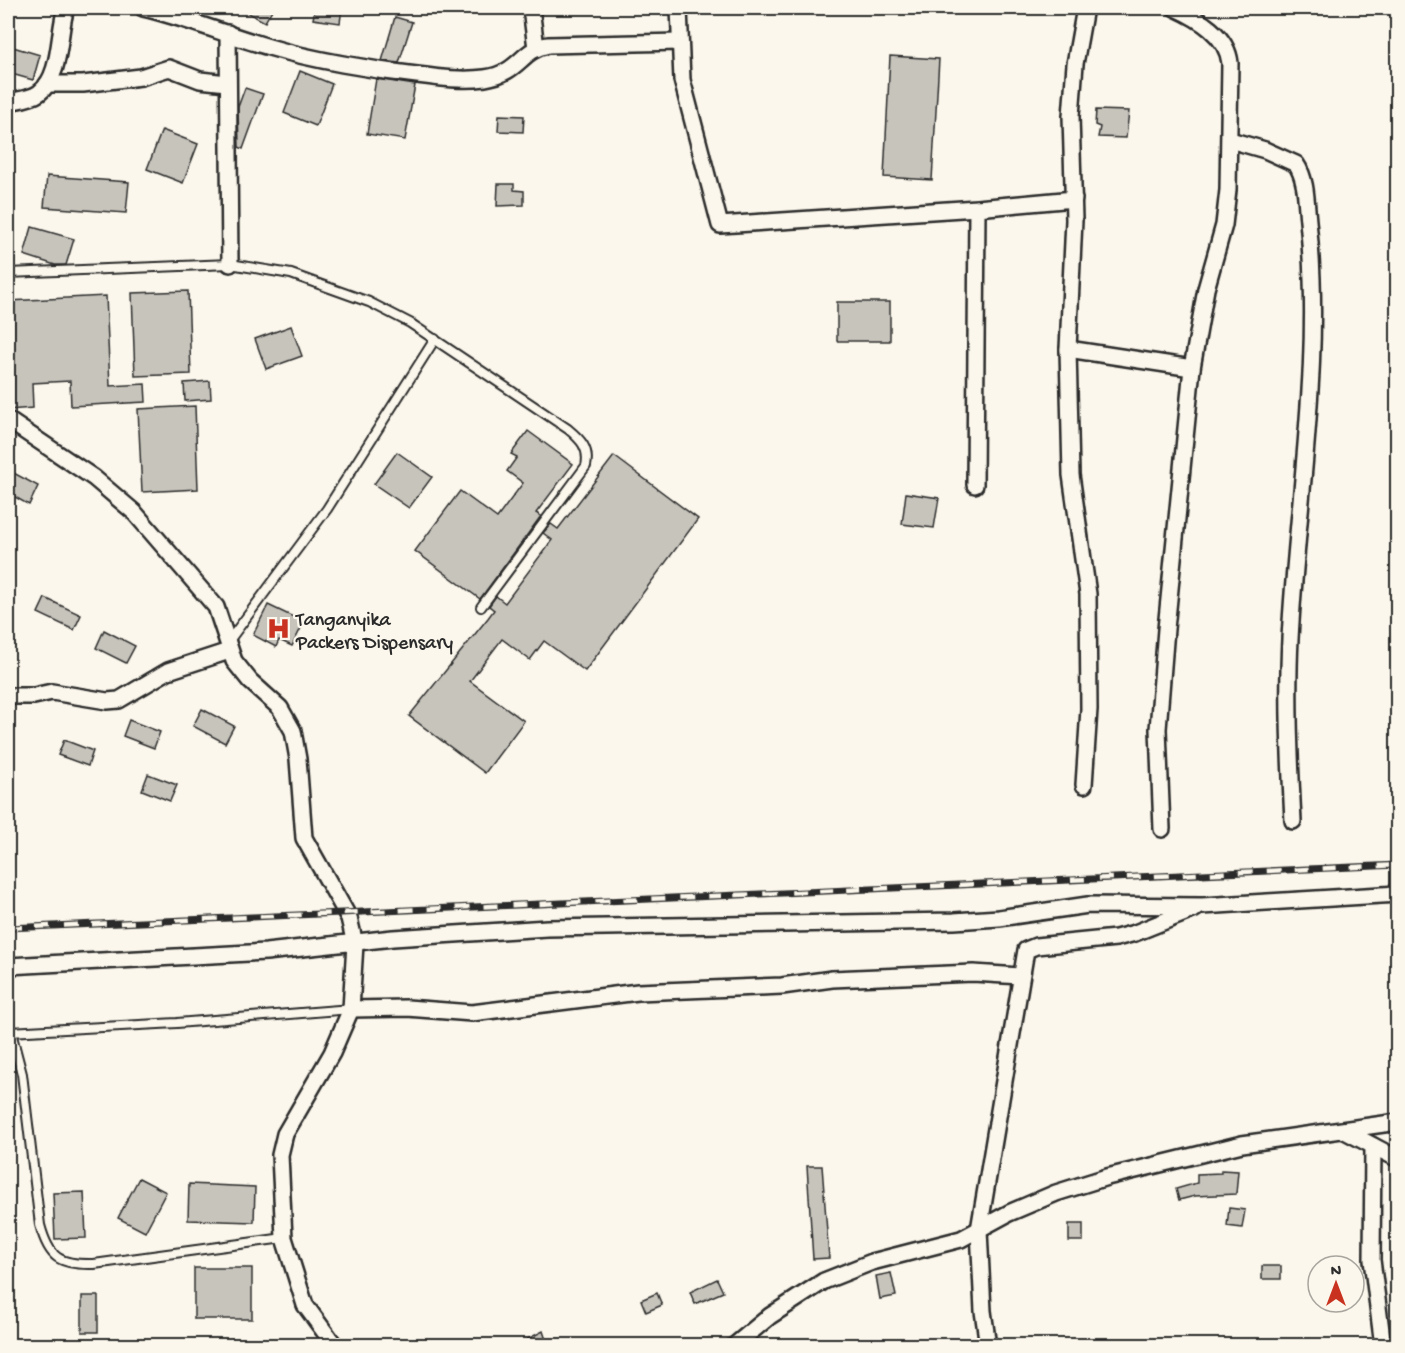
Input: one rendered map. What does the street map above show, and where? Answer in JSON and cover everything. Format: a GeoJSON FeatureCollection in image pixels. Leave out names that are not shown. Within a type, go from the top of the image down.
{"type":"FeatureCollection","features":[{"type":"Feature","properties":{"kind":"street"},"geometry":{"type":"LineString","coordinates":[[8,102],[39,93],[47,84],[55,65],[66,8]]}},
{"type":"Feature","properties":{"kind":"street"},"geometry":{"type":"LineString","coordinates":[[143,8],[273,48],[389,72],[456,79],[503,75],[536,48],[680,42]]}},
{"type":"Feature","properties":{"kind":"street"},"geometry":{"type":"LineString","coordinates":[[531,8],[536,48]]}},
{"type":"Feature","properties":{"kind":"street"},"geometry":{"type":"LineString","coordinates":[[679,8],[682,80],[720,225],[977,208],[1074,199]]}},
{"type":"Feature","properties":{"kind":"street"},"geometry":{"type":"LineString","coordinates":[[1084,785],[1089,708],[1088,594],[1071,475],[1068,349],[1074,199],[1071,147],[1072,93],[1085,8]]}},
{"type":"Feature","properties":{"kind":"street"},"geometry":{"type":"LineString","coordinates":[[1162,829],[1158,729],[1166,629],[1192,368],[1204,296],[1224,225],[1230,140],[1228,49],[1204,24],[1175,8]]}},
{"type":"Feature","properties":{"kind":"street"},"geometry":{"type":"LineString","coordinates":[[228,33],[230,264]]}},
{"type":"Feature","properties":{"kind":"street"},"geometry":{"type":"LineString","coordinates":[[47,84],[83,84],[141,77],[169,68],[200,80],[227,83]]}},
{"type":"Feature","properties":{"kind":"street"},"geometry":{"type":"LineString","coordinates":[[1230,140],[1265,150],[1296,164],[1303,181],[1311,252],[1312,335],[1290,640],[1289,714],[1293,821]]}},
{"type":"Feature","properties":{"kind":"street"},"geometry":{"type":"LineString","coordinates":[[975,486],[977,208]]}},
{"type":"Feature","properties":{"kind":"street"},"geometry":{"type":"LineString","coordinates":[[1068,349],[1192,368]]}},
{"type":"Feature","properties":{"kind":"street"},"geometry":{"type":"LineString","coordinates":[[8,420],[76,465],[126,504],[216,606],[228,647],[250,681],[280,708],[291,725],[298,759],[304,838],[349,918],[355,944],[351,1009],[332,1053],[285,1134],[280,1164],[284,1238],[305,1305],[335,1346]]}},
{"type":"Feature","properties":{"kind":"street"},"geometry":{"type":"LineString","coordinates":[[8,696],[34,696],[52,692],[107,701],[119,700],[168,671],[228,647]]}},
{"type":"Feature","properties":{"kind":"street"},"geometry":{"type":"LineString","coordinates":[[8,966],[266,952],[355,944],[393,938],[547,928],[954,921],[999,918],[1088,905],[1202,906],[1398,894]]}},
{"type":"Feature","properties":{"kind":"street"},"geometry":{"type":"LineString","coordinates":[[988,1346],[983,1311],[979,1230],[1024,956],[1030,947],[1116,938],[1135,933],[1202,906]]}},
{"type":"Feature","properties":{"kind":"street"},"geometry":{"type":"LineString","coordinates":[[351,1009],[407,1008],[457,1013],[638,992],[782,986],[832,979],[973,973],[1020,976]]}},
{"type":"Feature","properties":{"kind":"street"},"geometry":{"type":"LineString","coordinates":[[734,1346],[770,1316],[824,1281],[872,1262],[944,1244],[979,1230],[1033,1202],[1107,1177],[1242,1144],[1398,1122]]}},
{"type":"Feature","properties":{"kind":"street"},"geometry":{"type":"LineString","coordinates":[[1345,1131],[1398,1159]]}},
{"type":"Feature","properties":{"kind":"street"},"geometry":{"type":"LineString","coordinates":[[1373,1146],[1372,1260],[1383,1346]]}},
{"type":"Feature","properties":{"kind":"lane"},"geometry":{"type":"LineString","coordinates":[[8,273],[230,264],[271,270],[324,285],[369,302],[435,339],[568,429],[581,439],[588,455],[586,466],[482,607]]}},
{"type":"Feature","properties":{"kind":"lane"},"geometry":{"type":"LineString","coordinates":[[228,647],[327,509],[435,339]]}},
{"type":"Feature","properties":{"kind":"lane"},"geometry":{"type":"LineString","coordinates":[[284,1238],[94,1264],[64,1262],[52,1256],[45,1244],[40,1225],[22,1074],[9,1032],[177,1023],[351,1009]]}},
{"type":"Feature","properties":{"kind":"building"},"geometry":{"type":"Polygon","coordinates":[[[239,8],[273,8],[265,22],[239,8]]]}},
{"type":"Feature","properties":{"kind":"building"},"geometry":{"type":"Polygon","coordinates":[[[315,8],[342,8],[340,23],[313,19],[315,8]]]}},
{"type":"Feature","properties":{"kind":"building"},"geometry":{"type":"Polygon","coordinates":[[[395,17],[412,22],[399,63],[382,61],[395,17]]]}},
{"type":"Feature","properties":{"kind":"building"},"geometry":{"type":"Polygon","coordinates":[[[13,47],[40,55],[33,80],[8,73],[13,47]]]}},
{"type":"Feature","properties":{"kind":"building"},"geometry":{"type":"Polygon","coordinates":[[[890,56],[939,59],[932,180],[884,177],[890,56]]]}},
{"type":"Feature","properties":{"kind":"building"},"geometry":{"type":"Polygon","coordinates":[[[300,71],[332,84],[316,126],[284,113],[300,71]]]}},
{"type":"Feature","properties":{"kind":"building"},"geometry":{"type":"Polygon","coordinates":[[[376,79],[415,85],[405,140],[367,134],[376,79]]]}},
{"type":"Feature","properties":{"kind":"building"},"geometry":{"type":"Polygon","coordinates":[[[245,88],[263,94],[243,149],[239,147],[238,107],[245,88]]]}},
{"type":"Feature","properties":{"kind":"building"},"geometry":{"type":"Polygon","coordinates":[[[1096,110],[1129,111],[1126,138],[1098,137],[1100,127],[1095,125],[1096,110]]]}},
{"type":"Feature","properties":{"kind":"building"},"geometry":{"type":"Polygon","coordinates":[[[499,115],[524,116],[523,132],[498,131],[499,115]]]}},
{"type":"Feature","properties":{"kind":"building"},"geometry":{"type":"Polygon","coordinates":[[[162,130],[198,144],[183,183],[147,169],[162,130]]]}},
{"type":"Feature","properties":{"kind":"building"},"geometry":{"type":"Polygon","coordinates":[[[47,176],[129,182],[126,213],[44,207],[47,176]]]}},
{"type":"Feature","properties":{"kind":"building"},"geometry":{"type":"Polygon","coordinates":[[[498,184],[514,184],[514,190],[524,191],[524,205],[497,206],[498,184]]]}},
{"type":"Feature","properties":{"kind":"building"},"geometry":{"type":"Polygon","coordinates":[[[32,227],[74,239],[66,265],[55,265],[24,255],[32,227]]]}},
{"type":"Feature","properties":{"kind":"building"},"geometry":{"type":"Polygon","coordinates":[[[188,291],[191,374],[135,376],[132,293],[188,291]]]}},
{"type":"Feature","properties":{"kind":"building"},"geometry":{"type":"Polygon","coordinates":[[[106,296],[110,386],[145,384],[146,402],[71,406],[70,381],[32,383],[33,408],[8,410],[8,301],[106,296]]]}},
{"type":"Feature","properties":{"kind":"building"},"geometry":{"type":"Polygon","coordinates":[[[837,302],[890,302],[890,341],[837,341],[837,302]]]}},
{"type":"Feature","properties":{"kind":"building"},"geometry":{"type":"Polygon","coordinates":[[[291,326],[302,356],[266,369],[255,339],[291,326]]]}},
{"type":"Feature","properties":{"kind":"building"},"geometry":{"type":"Polygon","coordinates":[[[210,381],[211,399],[185,401],[184,383],[210,381]]]}},
{"type":"Feature","properties":{"kind":"building"},"geometry":{"type":"Polygon","coordinates":[[[195,406],[198,489],[142,492],[138,409],[195,406]]]}},
{"type":"Feature","properties":{"kind":"building"},"geometry":{"type":"Polygon","coordinates":[[[528,431],[573,464],[536,513],[541,516],[480,599],[415,551],[460,491],[497,518],[523,483],[507,471],[517,457],[511,454],[528,431]]]}},
{"type":"Feature","properties":{"kind":"building"},"geometry":{"type":"Polygon","coordinates":[[[397,452],[432,477],[409,508],[374,484],[397,452]]]}},
{"type":"Feature","properties":{"kind":"building"},"geometry":{"type":"Polygon","coordinates":[[[614,456],[698,519],[585,671],[544,641],[530,660],[502,639],[470,681],[524,721],[485,773],[409,716],[494,610],[489,606],[496,596],[505,603],[552,540],[543,533],[551,524],[558,529],[614,456]]]}},
{"type":"Feature","properties":{"kind":"building"},"geometry":{"type":"Polygon","coordinates":[[[8,470],[38,486],[29,505],[8,493],[8,470]]]}},
{"type":"Feature","properties":{"kind":"building"},"geometry":{"type":"Polygon","coordinates":[[[906,493],[939,498],[934,528],[902,524],[906,493]]]}},
{"type":"Feature","properties":{"kind":"building"},"geometry":{"type":"Polygon","coordinates":[[[45,598],[81,615],[74,630],[38,613],[45,598]]]}},
{"type":"Feature","properties":{"kind":"building","name":"Tanganyika Packers Dispensary"},"geometry":{"type":"Polygon","coordinates":[[[268,605],[304,622],[292,646],[279,640],[276,647],[253,635],[268,605]]]}},
{"type":"Feature","properties":{"kind":"building"},"geometry":{"type":"Polygon","coordinates":[[[104,630],[135,646],[126,663],[96,648],[104,630]]]}},
{"type":"Feature","properties":{"kind":"building"},"geometry":{"type":"Polygon","coordinates":[[[202,709],[234,726],[225,743],[193,726],[202,709]]]}},
{"type":"Feature","properties":{"kind":"building"},"geometry":{"type":"Polygon","coordinates":[[[129,720],[160,732],[154,748],[123,736],[129,720]]]}},
{"type":"Feature","properties":{"kind":"building"},"geometry":{"type":"Polygon","coordinates":[[[64,740],[93,751],[88,766],[58,755],[64,740]]]}},
{"type":"Feature","properties":{"kind":"building"},"geometry":{"type":"Polygon","coordinates":[[[148,774],[177,785],[170,801],[142,790],[148,774]]]}},
{"type":"Feature","properties":{"kind":"building"},"geometry":{"type":"Polygon","coordinates":[[[807,1166],[822,1166],[829,1258],[813,1259],[807,1166]]]}},
{"type":"Feature","properties":{"kind":"building"},"geometry":{"type":"Polygon","coordinates":[[[1221,1170],[1238,1171],[1236,1194],[1195,1196],[1179,1200],[1176,1189],[1197,1183],[1197,1174],[1221,1173],[1221,1170]]]}},
{"type":"Feature","properties":{"kind":"building"},"geometry":{"type":"Polygon","coordinates":[[[139,1178],[166,1192],[145,1232],[118,1218],[139,1178]]]}},
{"type":"Feature","properties":{"kind":"building"},"geometry":{"type":"Polygon","coordinates":[[[189,1184],[255,1187],[254,1222],[188,1220],[189,1184]]]}},
{"type":"Feature","properties":{"kind":"building"},"geometry":{"type":"Polygon","coordinates":[[[84,1192],[86,1238],[55,1239],[53,1193],[84,1192]]]}},
{"type":"Feature","properties":{"kind":"building"},"geometry":{"type":"Polygon","coordinates":[[[1229,1208],[1245,1210],[1242,1228],[1227,1226],[1229,1208]]]}},
{"type":"Feature","properties":{"kind":"building"},"geometry":{"type":"Polygon","coordinates":[[[1069,1224],[1083,1224],[1083,1241],[1069,1241],[1069,1224]]]}},
{"type":"Feature","properties":{"kind":"building"},"geometry":{"type":"Polygon","coordinates":[[[1262,1266],[1281,1266],[1281,1279],[1262,1279],[1262,1266]]]}},
{"type":"Feature","properties":{"kind":"building"},"geometry":{"type":"Polygon","coordinates":[[[194,1268],[252,1268],[252,1319],[194,1319],[194,1268]]]}},
{"type":"Feature","properties":{"kind":"building"},"geometry":{"type":"Polygon","coordinates":[[[891,1273],[896,1296],[880,1299],[876,1276],[891,1273]]]}},
{"type":"Feature","properties":{"kind":"building"},"geometry":{"type":"Polygon","coordinates":[[[717,1279],[723,1292],[695,1304],[690,1292],[717,1279]]]}},
{"type":"Feature","properties":{"kind":"building"},"geometry":{"type":"Polygon","coordinates":[[[657,1293],[662,1305],[646,1312],[641,1300],[657,1293]]]}},
{"type":"Feature","properties":{"kind":"building"},"geometry":{"type":"Polygon","coordinates":[[[82,1296],[98,1296],[98,1332],[82,1332],[82,1296]]]}},
{"type":"Feature","properties":{"kind":"building"},"geometry":{"type":"Polygon","coordinates":[[[543,1331],[548,1346],[514,1346],[543,1331]]]}},
{"type":"Feature","properties":{"kind":"railway"},"geometry":{"type":"LineString","coordinates":[[8,928],[1398,865]]}},
{"type":"Feature","properties":{"kind":"place","name":"Tanganyika Packers Dispensary"},"geometry":{"type":"Point","coordinates":[278,629]}}]}
